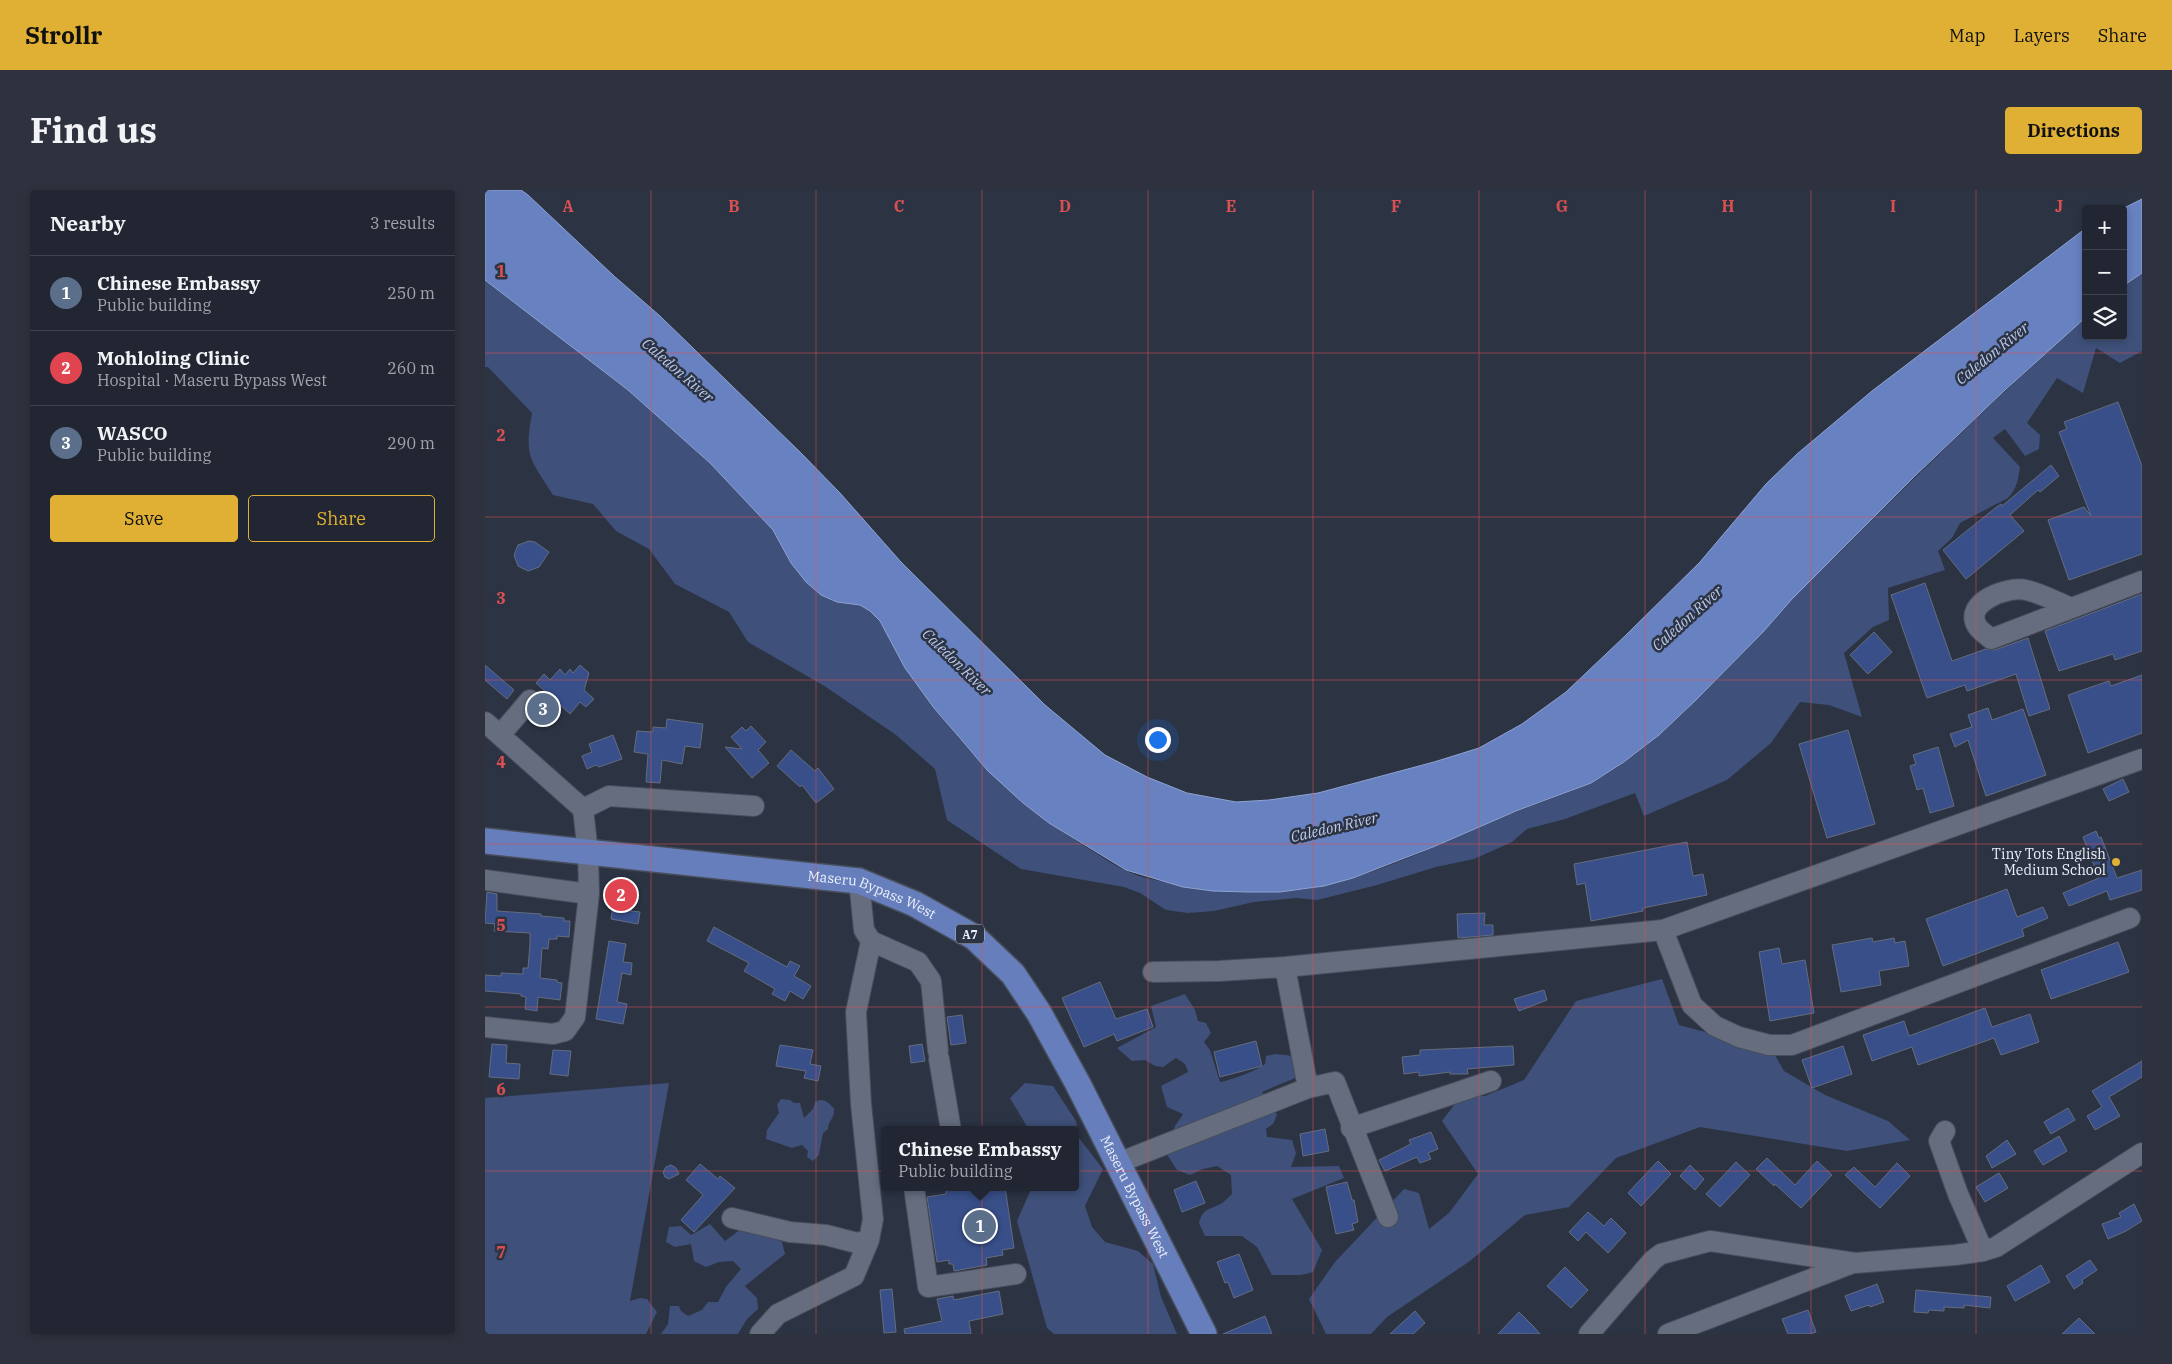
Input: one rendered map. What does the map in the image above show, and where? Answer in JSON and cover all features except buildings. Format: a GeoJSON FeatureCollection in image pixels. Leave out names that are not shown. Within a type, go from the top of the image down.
{"type":"FeatureCollection","features":[{"type":"Feature","properties":{"kind":"main road","name":"Maseru Bypass West"},"geometry":{"type":"LineString","coordinates":[[485,841],[859,881],[915,904],[975,937],[1013,974],[1048,1029],[1204,1334]]}},
{"type":"Feature","properties":{"kind":"street"},"geometry":{"type":"LineString","coordinates":[[2072,608],[2142,581]]}},
{"type":"Feature","properties":{"kind":"street"},"geometry":{"type":"LineString","coordinates":[[501,734],[530,700]]}},
{"type":"Feature","properties":{"kind":"street"},"geometry":{"type":"LineString","coordinates":[[485,722],[501,734],[583,809],[588,853],[589,894],[575,1017],[565,1031],[553,1034],[485,1027]]}},
{"type":"Feature","properties":{"kind":"street"},"geometry":{"type":"LineString","coordinates":[[1153,972],[1285,967],[1663,930],[2142,759]]}},
{"type":"Feature","properties":{"kind":"street"},"geometry":{"type":"LineString","coordinates":[[583,809],[609,796],[754,806]]}},
{"type":"Feature","properties":{"kind":"street"},"geometry":{"type":"LineString","coordinates":[[485,880],[589,894]]}},
{"type":"Feature","properties":{"kind":"street"},"geometry":{"type":"LineString","coordinates":[[859,881],[865,930],[871,941],[918,962],[931,982],[939,1055],[950,1126]]}},
{"type":"Feature","properties":{"kind":"street"},"geometry":{"type":"LineString","coordinates":[[1663,930],[1692,1005],[1709,1021],[1715,1026],[1739,1037],[1769,1045],[1792,1045],[2130,918]]}},
{"type":"Feature","properties":{"kind":"street"},"geometry":{"type":"LineString","coordinates":[[760,1334],[778,1314],[854,1276],[869,1240],[873,1218],[861,1104],[856,1012],[871,941]]}},
{"type":"Feature","properties":{"kind":"street"},"geometry":{"type":"LineString","coordinates":[[1285,967],[1309,1088]]}},
{"type":"Feature","properties":{"kind":"street"},"geometry":{"type":"LineString","coordinates":[[1351,1128],[1491,1081]]}},
{"type":"Feature","properties":{"kind":"street"},"geometry":{"type":"LineString","coordinates":[[1118,1163],[1309,1088],[1335,1082],[1351,1128],[1388,1217]]}},
{"type":"Feature","properties":{"kind":"street"},"geometry":{"type":"LineString","coordinates":[[1945,1131],[1939,1141],[1958,1194],[1983,1251]]}},
{"type":"Feature","properties":{"kind":"street"},"geometry":{"type":"LineString","coordinates":[[1589,1334],[1656,1258],[1705,1241],[1721,1241],[1855,1262],[1955,1255],[1983,1251],[1996,1246],[2142,1153]]}},
{"type":"Feature","properties":{"kind":"street"},"geometry":{"type":"LineString","coordinates":[[915,1191],[928,1287],[1016,1274]]}},
{"type":"Feature","properties":{"kind":"street"},"geometry":{"type":"LineString","coordinates":[[732,1218],[790,1232],[826,1235],[857,1243],[869,1240]]}},
{"type":"Feature","properties":{"kind":"street"},"geometry":{"type":"LineString","coordinates":[[1668,1334],[1855,1262]]}},
{"type":"Feature","properties":{"kind":"shaded area"},"geometry":{"type":"Polygon","coordinates":[[[2142,273],[2142,351],[2120,363],[2096,348],[2083,393],[2057,378],[2027,423],[2040,435],[2039,449],[2025,456],[2005,429],[1993,438],[2020,467],[2017,484],[2011,494],[2008,498],[1960,523],[1952,538],[1938,551],[1945,570],[1888,588],[1889,620],[1873,627],[1844,653],[1862,717],[1829,705],[1800,702],[1771,743],[1727,780],[1644,816],[1635,793],[1565,819],[1527,829],[1512,842],[1474,859],[1436,867],[1377,885],[1317,900],[1297,898],[1254,902],[1214,911],[1188,913],[1166,910],[1140,893],[1124,887],[1021,869],[947,820],[935,769],[896,735],[826,687],[748,642],[729,612],[675,584],[649,549],[616,531],[593,504],[553,495],[531,457],[529,440],[532,413],[488,367],[485,367],[485,280],[628,390],[710,463],[773,530],[791,563],[806,582],[821,595],[837,602],[860,605],[870,611],[880,621],[922,689],[952,730],[985,767],[1040,815],[1120,868],[1137,875],[1161,881],[1266,892],[1326,885],[1385,867],[1499,818],[1573,790],[1608,773],[1625,762],[1692,705],[1800,591],[1935,458],[2069,331],[2082,320],[2082,340],[2127,340],[2127,283],[2142,273]]]}},
{"type":"Feature","properties":{"kind":"shaded area"},"geometry":{"type":"Polygon","coordinates":[[[1662,979],[1679,1025],[1772,1050],[1784,1071],[1825,1095],[1888,1121],[1910,1140],[1847,1151],[1700,1127],[1616,1158],[1569,1207],[1525,1215],[1470,1261],[1387,1317],[1371,1334],[1326,1334],[1309,1299],[1335,1262],[1404,1189],[1419,1193],[1429,1229],[1449,1213],[1478,1174],[1442,1121],[1461,1096],[1485,1096],[1524,1080],[1576,1001],[1662,979]]]}},
{"type":"Feature","properties":{"kind":"shaded area"},"geometry":{"type":"Polygon","coordinates":[[[1185,994],[1195,1010],[1198,1021],[1206,1023],[1211,1033],[1204,1042],[1210,1050],[1220,1082],[1243,1075],[1265,1064],[1266,1056],[1276,1054],[1302,1057],[1307,1073],[1262,1092],[1277,1115],[1273,1124],[1266,1129],[1267,1137],[1292,1140],[1296,1153],[1291,1167],[1339,1166],[1344,1178],[1292,1199],[1322,1250],[1313,1272],[1301,1275],[1272,1275],[1257,1247],[1242,1236],[1205,1236],[1199,1223],[1201,1218],[1205,1211],[1222,1203],[1232,1194],[1231,1175],[1217,1166],[1203,1169],[1190,1175],[1177,1170],[1166,1153],[1175,1126],[1183,1114],[1167,1107],[1161,1086],[1188,1072],[1185,1064],[1176,1058],[1163,1067],[1155,1066],[1145,1060],[1132,1061],[1117,1048],[1156,1027],[1151,1006],[1185,994]]]}},
{"type":"Feature","properties":{"kind":"shaded area"},"geometry":{"type":"Polygon","coordinates":[[[669,1083],[630,1301],[640,1298],[647,1299],[657,1312],[646,1334],[485,1334],[485,1098],[669,1083]]]}},
{"type":"Feature","properties":{"kind":"shaded area"},"geometry":{"type":"Polygon","coordinates":[[[1025,1083],[1053,1086],[1076,1121],[1077,1126],[1027,1126],[1010,1098],[1025,1083]]]}},
{"type":"Feature","properties":{"kind":"shaded area"},"geometry":{"type":"Polygon","coordinates":[[[781,1099],[800,1103],[804,1118],[813,1109],[815,1102],[821,1100],[834,1108],[828,1129],[823,1133],[819,1155],[813,1161],[807,1157],[808,1151],[802,1145],[792,1148],[766,1139],[767,1130],[779,1113],[777,1105],[781,1099]]]}},
{"type":"Feature","properties":{"kind":"shaded area"},"geometry":{"type":"Polygon","coordinates":[[[1079,1138],[1103,1169],[1085,1206],[1092,1227],[1105,1242],[1138,1251],[1153,1264],[1161,1297],[1177,1334],[1054,1334],[1047,1328],[1017,1221],[1030,1191],[1079,1191],[1079,1138]]]}},
{"type":"Feature","properties":{"kind":"shaded area"},"geometry":{"type":"Polygon","coordinates":[[[710,1224],[725,1241],[745,1226],[782,1242],[785,1254],[745,1286],[757,1298],[758,1309],[747,1319],[738,1334],[661,1334],[668,1324],[670,1306],[679,1306],[681,1311],[688,1316],[702,1310],[708,1302],[718,1302],[726,1287],[741,1269],[733,1261],[719,1262],[706,1267],[694,1261],[691,1244],[675,1247],[666,1242],[669,1227],[681,1226],[691,1235],[710,1224]]]}},
{"type":"Feature","properties":{"kind":"water","name":"Caledon River"},"geometry":{"type":"Polygon","coordinates":[[[485,190],[521,190],[660,316],[801,453],[840,493],[901,562],[1045,705],[1105,755],[1147,777],[1187,793],[1236,802],[1269,800],[1318,793],[1434,762],[1479,748],[1522,724],[1566,692],[1625,636],[1700,562],[1766,484],[1797,454],[1872,391],[2082,231],[2082,321],[2005,390],[1915,476],[1792,599],[1763,632],[1695,701],[1659,735],[1624,762],[1591,783],[1516,811],[1433,847],[1353,878],[1324,886],[1280,892],[1213,891],[1183,887],[1126,870],[1049,823],[1023,803],[988,771],[934,708],[905,668],[880,621],[870,611],[860,605],[837,602],[821,595],[806,582],[791,563],[773,530],[710,463],[628,390],[485,280],[485,190]]]}},
{"type":"Feature","properties":{"kind":"water"},"geometry":{"type":"Polygon","coordinates":[[[2142,199],[2142,273],[2127,283],[2127,250],[2127,206],[2142,199]]]}},
{"type":"Feature","properties":{"kind":"place","name":"WASCO"},"geometry":{"type":"Point","coordinates":[543,709]}},
{"type":"Feature","properties":{"kind":"place","name":"Tiny Tots English Medium School"},"geometry":{"type":"Point","coordinates":[2116,862]}},
{"type":"Feature","properties":{"kind":"place","name":"Mohloling Clinic"},"geometry":{"type":"Point","coordinates":[621,895]}},
{"type":"Feature","properties":{"kind":"place","name":"Chinese Embassy"},"geometry":{"type":"Point","coordinates":[980,1226]}}]}
